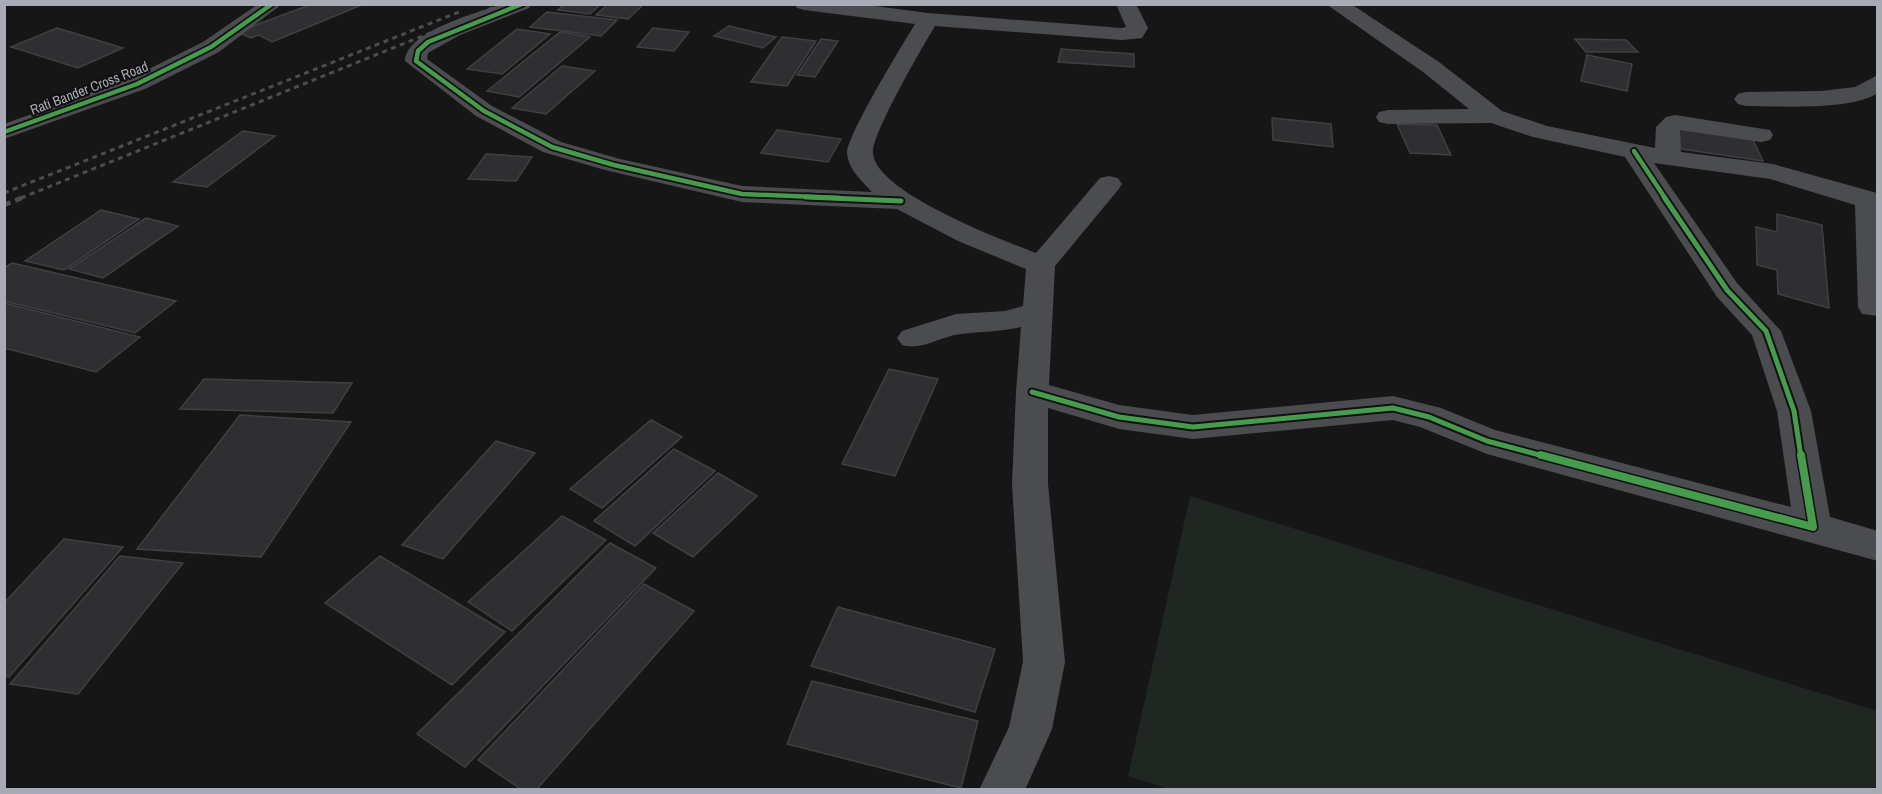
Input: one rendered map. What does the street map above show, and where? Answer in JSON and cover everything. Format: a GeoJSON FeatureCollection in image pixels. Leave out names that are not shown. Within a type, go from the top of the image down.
{"type":"FeatureCollection","features":[{"type":"Feature","properties":{"kind":"street","name":"Rati Bander Cross Road"},"geometry":{"type":"LineString","coordinates":[[4,132],[137,84],[211,47],[272,4]]}},
{"type":"Feature","properties":{"kind":"street"},"geometry":{"type":"LineString","coordinates":[[522,4],[435,39],[420,48],[416,54],[416,61],[484,111],[513,127],[552,147],[614,165],[742,194],[902,201]]}},
{"type":"Feature","properties":{"kind":"street"},"geometry":{"type":"LineString","coordinates":[[804,4],[928,19],[959,11],[1053,15],[1058,13]]}},
{"type":"Feature","properties":{"kind":"street"},"geometry":{"type":"LineString","coordinates":[[959,11],[1122,34],[1134,33],[1137,28],[1126,4]]}},
{"type":"Feature","properties":{"kind":"street"},"geometry":{"type":"LineString","coordinates":[[1336,4],[1431,67],[1493,116]]}},
{"type":"Feature","properties":{"kind":"street"},"geometry":{"type":"LineString","coordinates":[[928,19],[870,124],[860,154],[865,172],[902,201],[955,230],[1041,265]]}},
{"type":"Feature","properties":{"kind":"street"},"geometry":{"type":"LineString","coordinates":[[1746,99],[1821,98],[1861,93],[1878,82]]}},
{"type":"Feature","properties":{"kind":"street"},"geometry":{"type":"LineString","coordinates":[[1388,117],[1493,116],[1542,132],[1668,158],[1773,172],[1873,201],[1873,307]]}},
{"type":"Feature","properties":{"kind":"street"},"geometry":{"type":"LineString","coordinates":[[1668,158],[1668,127],[1675,122],[1761,135]]}},
{"type":"Feature","properties":{"kind":"street"},"geometry":{"type":"LineString","coordinates":[[1634,151],[1727,290],[1766,331],[1794,411],[1813,527]]}},
{"type":"Feature","properties":{"kind":"street"},"geometry":{"type":"LineString","coordinates":[[1002,789],[1030,729],[1044,662],[1030,484],[1032,392],[1041,265],[1109,184]]}},
{"type":"Feature","properties":{"kind":"street"},"geometry":{"type":"LineString","coordinates":[[913,338],[956,324],[1005,321],[1038,312]]}},
{"type":"Feature","properties":{"kind":"street"},"geometry":{"type":"LineString","coordinates":[[1032,392],[1119,417],[1192,427],[1393,408],[1429,417],[1486,441],[1878,546]]}},
{"type":"Feature","properties":{"kind":"shaded area"},"geometry":{"type":"Polygon","coordinates":[[[1190,496],[1877,711],[1877,789],[1172,790],[1128,776],[1190,496]]]}},
{"type":"Feature","properties":{"kind":"building"},"geometry":{"type":"Polygon","coordinates":[[[312,4],[364,4],[272,42],[259,35],[251,38],[237,32],[312,4]]]}},
{"type":"Feature","properties":{"kind":"building"},"geometry":{"type":"Polygon","coordinates":[[[564,4],[601,4],[590,14],[558,10],[564,4]]]}},
{"type":"Feature","properties":{"kind":"building"},"geometry":{"type":"Polygon","coordinates":[[[608,4],[644,4],[628,19],[596,15],[608,4]]]}},
{"type":"Feature","properties":{"kind":"building"},"geometry":{"type":"Polygon","coordinates":[[[547,12],[617,20],[601,36],[530,27],[547,12]]]}},
{"type":"Feature","properties":{"kind":"building"},"geometry":{"type":"Polygon","coordinates":[[[729,26],[776,37],[763,48],[714,36],[729,26]]]}},
{"type":"Feature","properties":{"kind":"building"},"geometry":{"type":"Polygon","coordinates":[[[57,28],[123,48],[78,68],[11,47],[57,28]]]}},
{"type":"Feature","properties":{"kind":"building"},"geometry":{"type":"Polygon","coordinates":[[[653,28],[689,32],[674,51],[637,47],[653,28]]]}},
{"type":"Feature","properties":{"kind":"building"},"geometry":{"type":"Polygon","coordinates":[[[517,29],[550,34],[502,74],[467,69],[517,29]]]}},
{"type":"Feature","properties":{"kind":"building"},"geometry":{"type":"Polygon","coordinates":[[[560,32],[590,37],[519,97],[487,91],[560,32]]]}},
{"type":"Feature","properties":{"kind":"building"},"geometry":{"type":"Polygon","coordinates":[[[782,37],[816,41],[787,86],[751,82],[782,37]]]}},
{"type":"Feature","properties":{"kind":"building"},"geometry":{"type":"Polygon","coordinates":[[[821,39],[838,41],[815,77],[797,75],[821,39]]]}},
{"type":"Feature","properties":{"kind":"building"},"geometry":{"type":"Polygon","coordinates":[[[1575,39],[1626,40],[1638,52],[1586,52],[1575,39]]]}},
{"type":"Feature","properties":{"kind":"building"},"geometry":{"type":"Polygon","coordinates":[[[1061,49],[1134,54],[1134,67],[1058,62],[1061,49]]]}},
{"type":"Feature","properties":{"kind":"building"},"geometry":{"type":"Polygon","coordinates":[[[1587,55],[1632,64],[1627,91],[1581,81],[1587,55]]]}},
{"type":"Feature","properties":{"kind":"building"},"geometry":{"type":"Polygon","coordinates":[[[562,66],[595,71],[546,114],[512,108],[562,66]]]}},
{"type":"Feature","properties":{"kind":"building"},"geometry":{"type":"Polygon","coordinates":[[[1272,118],[1331,124],[1333,147],[1273,140],[1272,118]]]}},
{"type":"Feature","properties":{"kind":"building"},"geometry":{"type":"Polygon","coordinates":[[[1397,124],[1437,125],[1451,155],[1410,153],[1397,124]]]}},
{"type":"Feature","properties":{"kind":"building"},"geometry":{"type":"Polygon","coordinates":[[[1673,127],[1752,138],[1763,161],[1682,149],[1673,127]]]}},
{"type":"Feature","properties":{"kind":"building"},"geometry":{"type":"Polygon","coordinates":[[[777,130],[841,139],[828,162],[761,153],[777,130]]]}},
{"type":"Feature","properties":{"kind":"building"},"geometry":{"type":"Polygon","coordinates":[[[243,131],[275,136],[207,187],[173,182],[243,131]]]}},
{"type":"Feature","properties":{"kind":"building"},"geometry":{"type":"Polygon","coordinates":[[[486,154],[532,157],[516,181],[468,179],[486,154]]]}},
{"type":"Feature","properties":{"kind":"building"},"geometry":{"type":"Polygon","coordinates":[[[101,210],[139,219],[64,270],[25,261],[101,210]]]}},
{"type":"Feature","properties":{"kind":"building"},"geometry":{"type":"Polygon","coordinates":[[[1777,214],[1822,225],[1829,308],[1778,294],[1777,270],[1757,265],[1756,227],[1777,232],[1777,214]]]}},
{"type":"Feature","properties":{"kind":"building"},"geometry":{"type":"Polygon","coordinates":[[[146,218],[178,226],[103,278],[69,269],[146,218]]]}},
{"type":"Feature","properties":{"kind":"building"},"geometry":{"type":"Polygon","coordinates":[[[12,263],[176,301],[135,333],[4,301],[4,268],[12,263]]]}},
{"type":"Feature","properties":{"kind":"building"},"geometry":{"type":"Polygon","coordinates":[[[4,303],[140,337],[96,372],[4,348],[4,303]]]}},
{"type":"Feature","properties":{"kind":"building"},"geometry":{"type":"Polygon","coordinates":[[[889,369],[938,379],[895,476],[842,464],[889,369]]]}},
{"type":"Feature","properties":{"kind":"building"},"geometry":{"type":"Polygon","coordinates":[[[204,379],[352,383],[333,413],[180,409],[204,379]]]}},
{"type":"Feature","properties":{"kind":"building"},"geometry":{"type":"Polygon","coordinates":[[[240,415],[351,422],[261,557],[137,549],[240,415]]]}},
{"type":"Feature","properties":{"kind":"building"},"geometry":{"type":"Polygon","coordinates":[[[651,420],[682,437],[602,508],[570,489],[651,420]]]}},
{"type":"Feature","properties":{"kind":"building"},"geometry":{"type":"Polygon","coordinates":[[[496,441],[535,453],[443,559],[402,545],[496,441]]]}},
{"type":"Feature","properties":{"kind":"building"},"geometry":{"type":"Polygon","coordinates":[[[674,449],[715,471],[635,546],[594,521],[674,449]]]}},
{"type":"Feature","properties":{"kind":"building"},"geometry":{"type":"Polygon","coordinates":[[[718,473],[757,496],[693,557],[653,533],[718,473]]]}},
{"type":"Feature","properties":{"kind":"building"},"geometry":{"type":"Polygon","coordinates":[[[562,516],[606,540],[512,631],[468,602],[562,516]]]}},
{"type":"Feature","properties":{"kind":"building"},"geometry":{"type":"Polygon","coordinates":[[[64,539],[123,547],[9,677],[4,676],[4,603],[64,539]]]}},
{"type":"Feature","properties":{"kind":"building"},"geometry":{"type":"Polygon","coordinates":[[[610,543],[656,568],[465,767],[417,734],[610,543]]]}},
{"type":"Feature","properties":{"kind":"building"},"geometry":{"type":"Polygon","coordinates":[[[120,556],[183,563],[78,694],[10,684],[120,556]]]}},
{"type":"Feature","properties":{"kind":"building"},"geometry":{"type":"Polygon","coordinates":[[[380,556],[505,632],[452,685],[325,603],[380,556]]]}},
{"type":"Feature","properties":{"kind":"building"},"geometry":{"type":"Polygon","coordinates":[[[644,584],[694,611],[536,790],[522,790],[478,760],[644,584]]]}},
{"type":"Feature","properties":{"kind":"building"},"geometry":{"type":"Polygon","coordinates":[[[838,607],[995,649],[975,712],[811,666],[838,607]]]}},
{"type":"Feature","properties":{"kind":"building"},"geometry":{"type":"Polygon","coordinates":[[[812,681],[978,721],[961,788],[787,744],[812,681]]]}},
{"type":"Feature","properties":{"kind":"railway"},"geometry":{"type":"LineString","coordinates":[[21,198],[502,4]]}},
{"type":"Feature","properties":{"kind":"railway"},"geometry":{"type":"LineString","coordinates":[[4,193],[459,12]]}},
{"type":"Feature","properties":{"kind":"railway"},"geometry":{"type":"LineString","coordinates":[[4,205],[24,197]]}},
{"type":"Feature","properties":{"kind":"cycle path"},"geometry":{"type":"LineString","coordinates":[[4,132],[137,84],[211,47],[272,4]]}},
{"type":"Feature","properties":{"kind":"cycle path"},"geometry":{"type":"LineString","coordinates":[[522,4],[439,36],[420,48],[416,61],[484,111],[552,147],[614,165],[742,194],[901,201]]}},
{"type":"Feature","properties":{"kind":"cycle path"},"geometry":{"type":"LineString","coordinates":[[1032,392],[1119,417],[1193,427],[1393,408],[1429,417],[1487,441],[1813,527],[1794,411],[1766,331],[1727,290],[1634,151]]}}]}
